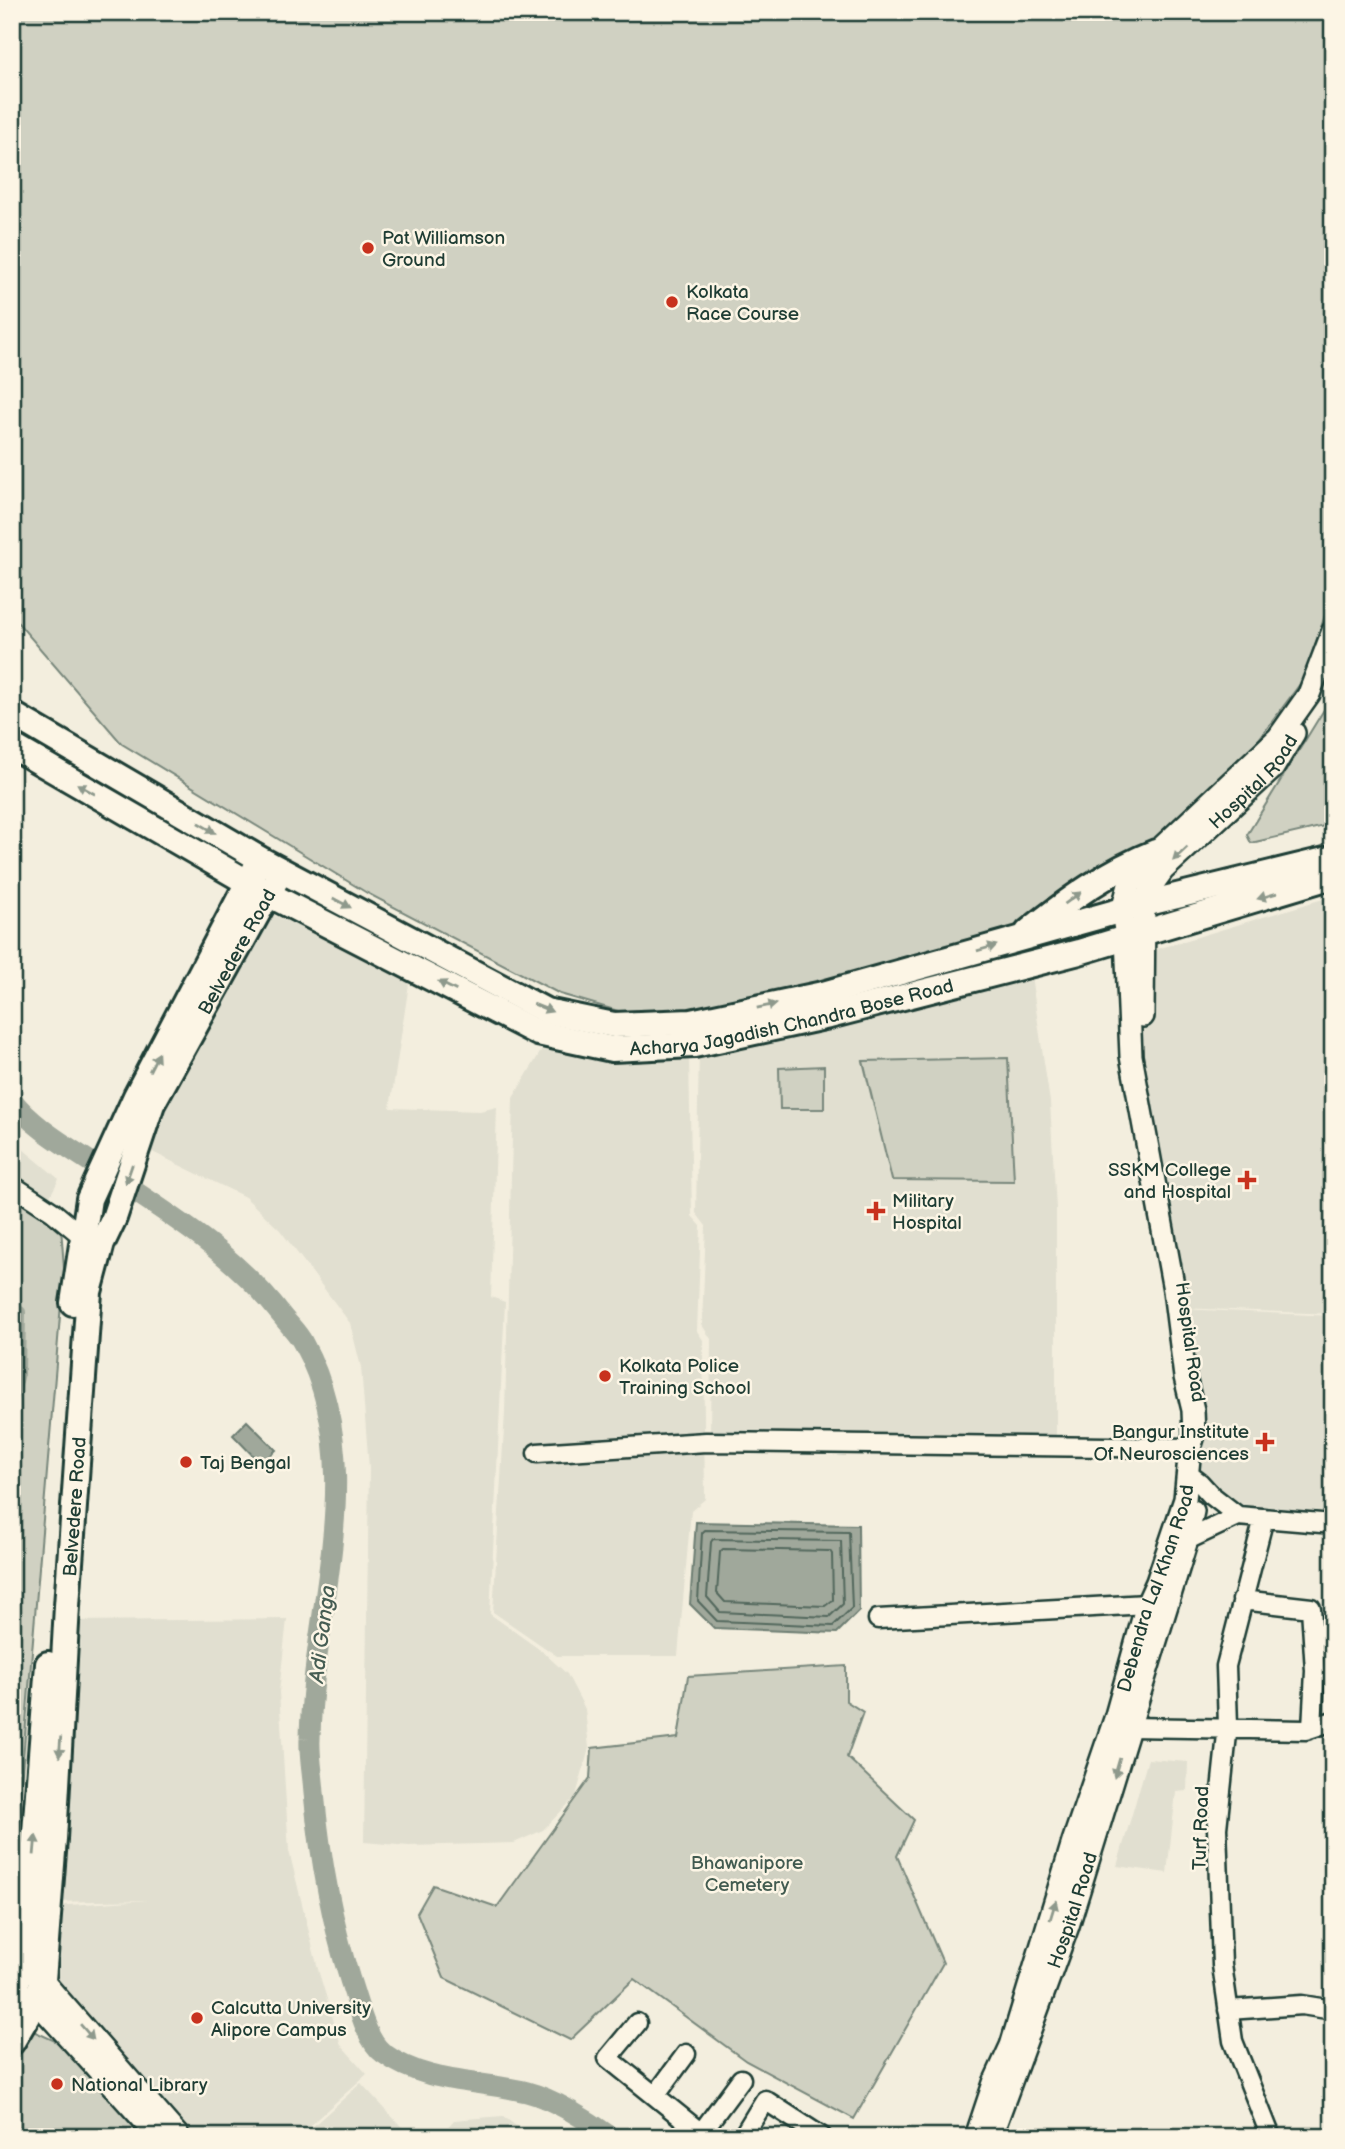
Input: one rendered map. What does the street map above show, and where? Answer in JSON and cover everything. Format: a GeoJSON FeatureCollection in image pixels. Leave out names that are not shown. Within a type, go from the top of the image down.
{"type":"FeatureCollection","features":[{"type":"Feature","properties":{"kind":"highway","name":"Acharya Jagadish Chandra Bose Road"},"geometry":{"type":"LineString","coordinates":[[12,715],[271,865],[546,1011],[614,1025],[691,1022],[826,1005],[1079,952],[1333,876]]}},
{"type":"Feature","properties":{"kind":"highway","name":"Acharya Jagadish Chandra Bose Road"},"geometry":{"type":"LineString","coordinates":[[12,747],[258,888],[538,1033],[612,1049],[694,1045],[826,1005],[1019,940],[1133,907],[1333,858]]}},
{"type":"Feature","properties":{"kind":"highway"},"geometry":{"type":"LineString","coordinates":[[1019,940],[1084,890],[1129,863],[1156,852]]}},
{"type":"Feature","properties":{"kind":"highway","name":"Belvedere Road"},"geometry":{"type":"LineString","coordinates":[[14,1991],[25,1962],[74,1290],[89,1199],[134,1127],[152,1104],[271,865]]}},
{"type":"Feature","properties":{"kind":"highway","name":"Belvedere Road"},"geometry":{"type":"LineString","coordinates":[[39,1992],[54,1839],[89,1292],[102,1243],[114,1218],[134,1127]]}},
{"type":"Feature","properties":{"kind":"highway"},"geometry":{"type":"LineString","coordinates":[[12,2042],[39,1992]]}},
{"type":"Feature","properties":{"kind":"main road","name":"Hospital Road"},"geometry":{"type":"LineString","coordinates":[[1194,1478],[1201,1410],[1189,1346],[1178,1243],[1153,1110],[1143,1039],[1129,885],[1156,852],[1278,738],[1309,694],[1333,631]]}},
{"type":"Feature","properties":{"kind":"main road","name":"Hospital Road"},"geometry":{"type":"LineString","coordinates":[[1133,907],[1163,870],[1273,768],[1333,672]]}},
{"type":"Feature","properties":{"kind":"main road","name":"Debendra Lal Khan Road"},"geometry":{"type":"LineString","coordinates":[[990,2132],[1011,2046],[1073,1842],[1115,1719],[1147,1604],[1179,1538],[1185,1499],[1194,1478],[1190,1448],[1194,1435],[1193,1410],[1185,1377],[1174,1290],[1131,1056],[1135,935]]}},
{"type":"Feature","properties":{"kind":"main road","name":"Hospital Road"},"geometry":{"type":"LineString","coordinates":[[990,2132],[1068,1926],[1129,1727],[1179,1538]]}},
{"type":"Feature","properties":{"kind":"main road"},"geometry":{"type":"LineString","coordinates":[[25,1962],[46,2012],[159,2137]]}},
{"type":"Feature","properties":{"kind":"main road"},"geometry":{"type":"LineString","coordinates":[[14,1991],[39,1992],[179,2137]]}},
{"type":"Feature","properties":{"kind":"street"},"geometry":{"type":"LineString","coordinates":[[12,1185],[53,1212],[82,1236]]}},
{"type":"Feature","properties":{"kind":"street"},"geometry":{"type":"LineString","coordinates":[[537,1453],[706,1442],[1190,1448]]}},
{"type":"Feature","properties":{"kind":"street"},"geometry":{"type":"LineString","coordinates":[[1194,1478],[1210,1495],[1238,1516]]}},
{"type":"Feature","properties":{"kind":"street"},"geometry":{"type":"LineString","coordinates":[[1179,1538],[1238,1516],[1333,1524]]}},
{"type":"Feature","properties":{"kind":"street","name":"Turf Road"},"geometry":{"type":"LineString","coordinates":[[1264,1518],[1226,1666],[1227,1728],[1217,1828],[1222,1965],[1233,2041],[1271,2137]]}},
{"type":"Feature","properties":{"kind":"street"},"geometry":{"type":"LineString","coordinates":[[1242,1600],[1311,1608],[1315,1671],[1312,1728]]}},
{"type":"Feature","properties":{"kind":"street"},"geometry":{"type":"LineString","coordinates":[[878,1619],[1147,1604]]}},
{"type":"Feature","properties":{"kind":"street"},"geometry":{"type":"LineString","coordinates":[[1129,1727],[1312,1728],[1333,1721]]}},
{"type":"Feature","properties":{"kind":"street"},"geometry":{"type":"LineString","coordinates":[[1228,2010],[1302,2005],[1333,2010]]}},
{"type":"Feature","properties":{"kind":"street"},"geometry":{"type":"LineString","coordinates":[[637,2024],[608,2058],[704,2135],[741,2079]]}},
{"type":"Feature","properties":{"kind":"street"},"geometry":{"type":"LineString","coordinates":[[656,2095],[686,2054]]}},
{"type":"Feature","properties":{"kind":"street"},"geometry":{"type":"LineString","coordinates":[[754,2137],[746,2131],[765,2100],[822,2137]]}},
{"type":"Feature","properties":{"kind":"shaded area","name":"SSKM College and Hospital"},"geometry":{"type":"Polygon","coordinates":[[[1333,896],[1333,1314],[1180,1308],[1142,1052],[1139,990],[1141,954],[1333,896]]]}},
{"type":"Feature","properties":{"kind":"shaded area"},"geometry":{"type":"Polygon","coordinates":[[[271,914],[410,977],[390,1108],[480,1111],[497,1107],[491,1297],[505,1302],[490,1614],[543,1652],[567,1674],[585,1709],[589,1748],[576,1796],[543,1830],[514,1843],[409,1846],[364,1842],[369,1468],[361,1367],[350,1323],[280,1230],[245,1197],[140,1146],[271,914]]]}},
{"type":"Feature","properties":{"kind":"shaded area","name":"Military Hospital"},"geometry":{"type":"Polygon","coordinates":[[[1031,976],[1050,1102],[1056,1209],[1056,1443],[710,1436],[711,1339],[702,1325],[706,1226],[696,1213],[699,1049],[1031,976]]]}},
{"type":"Feature","properties":{"kind":"shaded area","name":"Kolkata Police Training School"},"geometry":{"type":"Polygon","coordinates":[[[541,1051],[574,1054],[689,1057],[692,1216],[701,1226],[697,1331],[703,1340],[705,1499],[691,1511],[678,1656],[557,1656],[493,1612],[505,1412],[513,1098],[541,1051]]]}},
{"type":"Feature","properties":{"kind":"shaded area"},"geometry":{"type":"Polygon","coordinates":[[[12,1140],[59,1179],[48,1200],[12,1179],[12,1140]]]}},
{"type":"Feature","properties":{"kind":"shaded area","name":"Bangur Institute Of Neurosciences"},"geometry":{"type":"Polygon","coordinates":[[[1180,1309],[1333,1316],[1333,1521],[1241,1513],[1196,1472],[1180,1309]]]}},
{"type":"Feature","properties":{"kind":"shaded area"},"geometry":{"type":"Polygon","coordinates":[[[287,1619],[279,1692],[289,1851],[319,1973],[341,2045],[367,2074],[297,2137],[171,2137],[37,1990],[52,1906],[148,1900],[51,1902],[70,1621],[287,1619]]]}},
{"type":"Feature","properties":{"kind":"shaded area"},"geometry":{"type":"Polygon","coordinates":[[[1148,1759],[1188,1762],[1187,1791],[1176,1792],[1167,1873],[1117,1866],[1148,1759]]]}},
{"type":"Feature","properties":{"kind":"shaded area"},"geometry":{"type":"Polygon","coordinates":[[[361,2083],[411,2137],[301,2137],[361,2083]]]}},
{"type":"Feature","properties":{"kind":"shaded area"},"geometry":{"type":"Polygon","coordinates":[[[503,2116],[530,2137],[439,2137],[454,2120],[503,2116]]]}},
{"type":"Feature","properties":{"kind":"green space","name":"Kolkata Race Course"},"geometry":{"type":"Polygon","coordinates":[[[12,12],[1333,12],[1333,592],[1303,680],[1233,774],[1106,882],[994,937],[830,982],[692,1009],[625,1013],[560,994],[367,893],[122,744],[12,616],[12,12]]]}},
{"type":"Feature","properties":{"kind":"green space"},"geometry":{"type":"Polygon","coordinates":[[[1333,695],[1333,824],[1251,843],[1247,835],[1333,695]]]}},
{"type":"Feature","properties":{"kind":"green space"},"geometry":{"type":"Polygon","coordinates":[[[1008,1058],[1014,1181],[892,1180],[863,1061],[1008,1058]]]}},
{"type":"Feature","properties":{"kind":"green space"},"geometry":{"type":"Polygon","coordinates":[[[824,1066],[824,1109],[780,1109],[779,1068],[824,1066]]]}},
{"type":"Feature","properties":{"kind":"green space"},"geometry":{"type":"Polygon","coordinates":[[[12,1192],[61,1227],[64,1268],[12,1891],[12,1192]]]}},
{"type":"Feature","properties":{"kind":"green space","name":"Bhawanipore Cemetery"},"geometry":{"type":"Polygon","coordinates":[[[846,1666],[846,1701],[863,1712],[847,1757],[914,1820],[897,1856],[943,1963],[854,2119],[746,2061],[634,1979],[570,2040],[444,1978],[417,1913],[433,1885],[497,1907],[590,1778],[592,1748],[678,1738],[688,1676],[846,1666]]]}},
{"type":"Feature","properties":{"kind":"green space","name":"National Library"},"geometry":{"type":"Polygon","coordinates":[[[20,2025],[62,2044],[152,2137],[12,2137],[12,2036],[20,2025]]]}},
{"type":"Feature","properties":{"kind":"water"},"geometry":{"type":"Polygon","coordinates":[[[247,1421],[276,1450],[261,1464],[233,1435],[247,1421]]]}},
{"type":"Feature","properties":{"kind":"water"},"geometry":{"type":"Polygon","coordinates":[[[696,1522],[858,1525],[859,1611],[837,1633],[714,1628],[690,1604],[696,1522]]]}},
{"type":"Feature","properties":{"kind":"waterway","name":"Adi Ganga"},"geometry":{"type":"LineString","coordinates":[[12,1100],[49,1134],[169,1214],[241,1271],[299,1336],[323,1390],[333,1439],[336,1488],[333,1538],[313,1689],[311,1759],[319,1840],[332,1911],[350,1980],[372,2039],[383,2053],[416,2070],[453,2080],[537,2095],[571,2111],[611,2137]]}},
{"type":"Feature","properties":{"kind":"waterway"},"geometry":{"type":"LineString","coordinates":[[12,1401],[19,1373],[20,1312]]}},
{"type":"Feature","properties":{"kind":"place","name":"Pat Williamson Ground"},"geometry":{"type":"Point","coordinates":[368,248]}},
{"type":"Feature","properties":{"kind":"place","name":"Kolkata Race Course"},"geometry":{"type":"Point","coordinates":[672,302]}},
{"type":"Feature","properties":{"kind":"place","name":"SSKM College and Hospital"},"geometry":{"type":"Point","coordinates":[1247,1180]}},
{"type":"Feature","properties":{"kind":"place","name":"Military Hospital"},"geometry":{"type":"Point","coordinates":[876,1211]}},
{"type":"Feature","properties":{"kind":"place","name":"Kolkata Police Training School"},"geometry":{"type":"Point","coordinates":[605,1376]}},
{"type":"Feature","properties":{"kind":"place","name":"Bangur Institute Of Neurosciences"},"geometry":{"type":"Point","coordinates":[1265,1442]}},
{"type":"Feature","properties":{"kind":"place","name":"Taj Bengal"},"geometry":{"type":"Point","coordinates":[186,1462]}},
{"type":"Feature","properties":{"kind":"place","name":"Calcutta University Alipore Campus"},"geometry":{"type":"Point","coordinates":[197,2018]}},
{"type":"Feature","properties":{"kind":"place","name":"National Library"},"geometry":{"type":"Point","coordinates":[57,2084]}}]}
